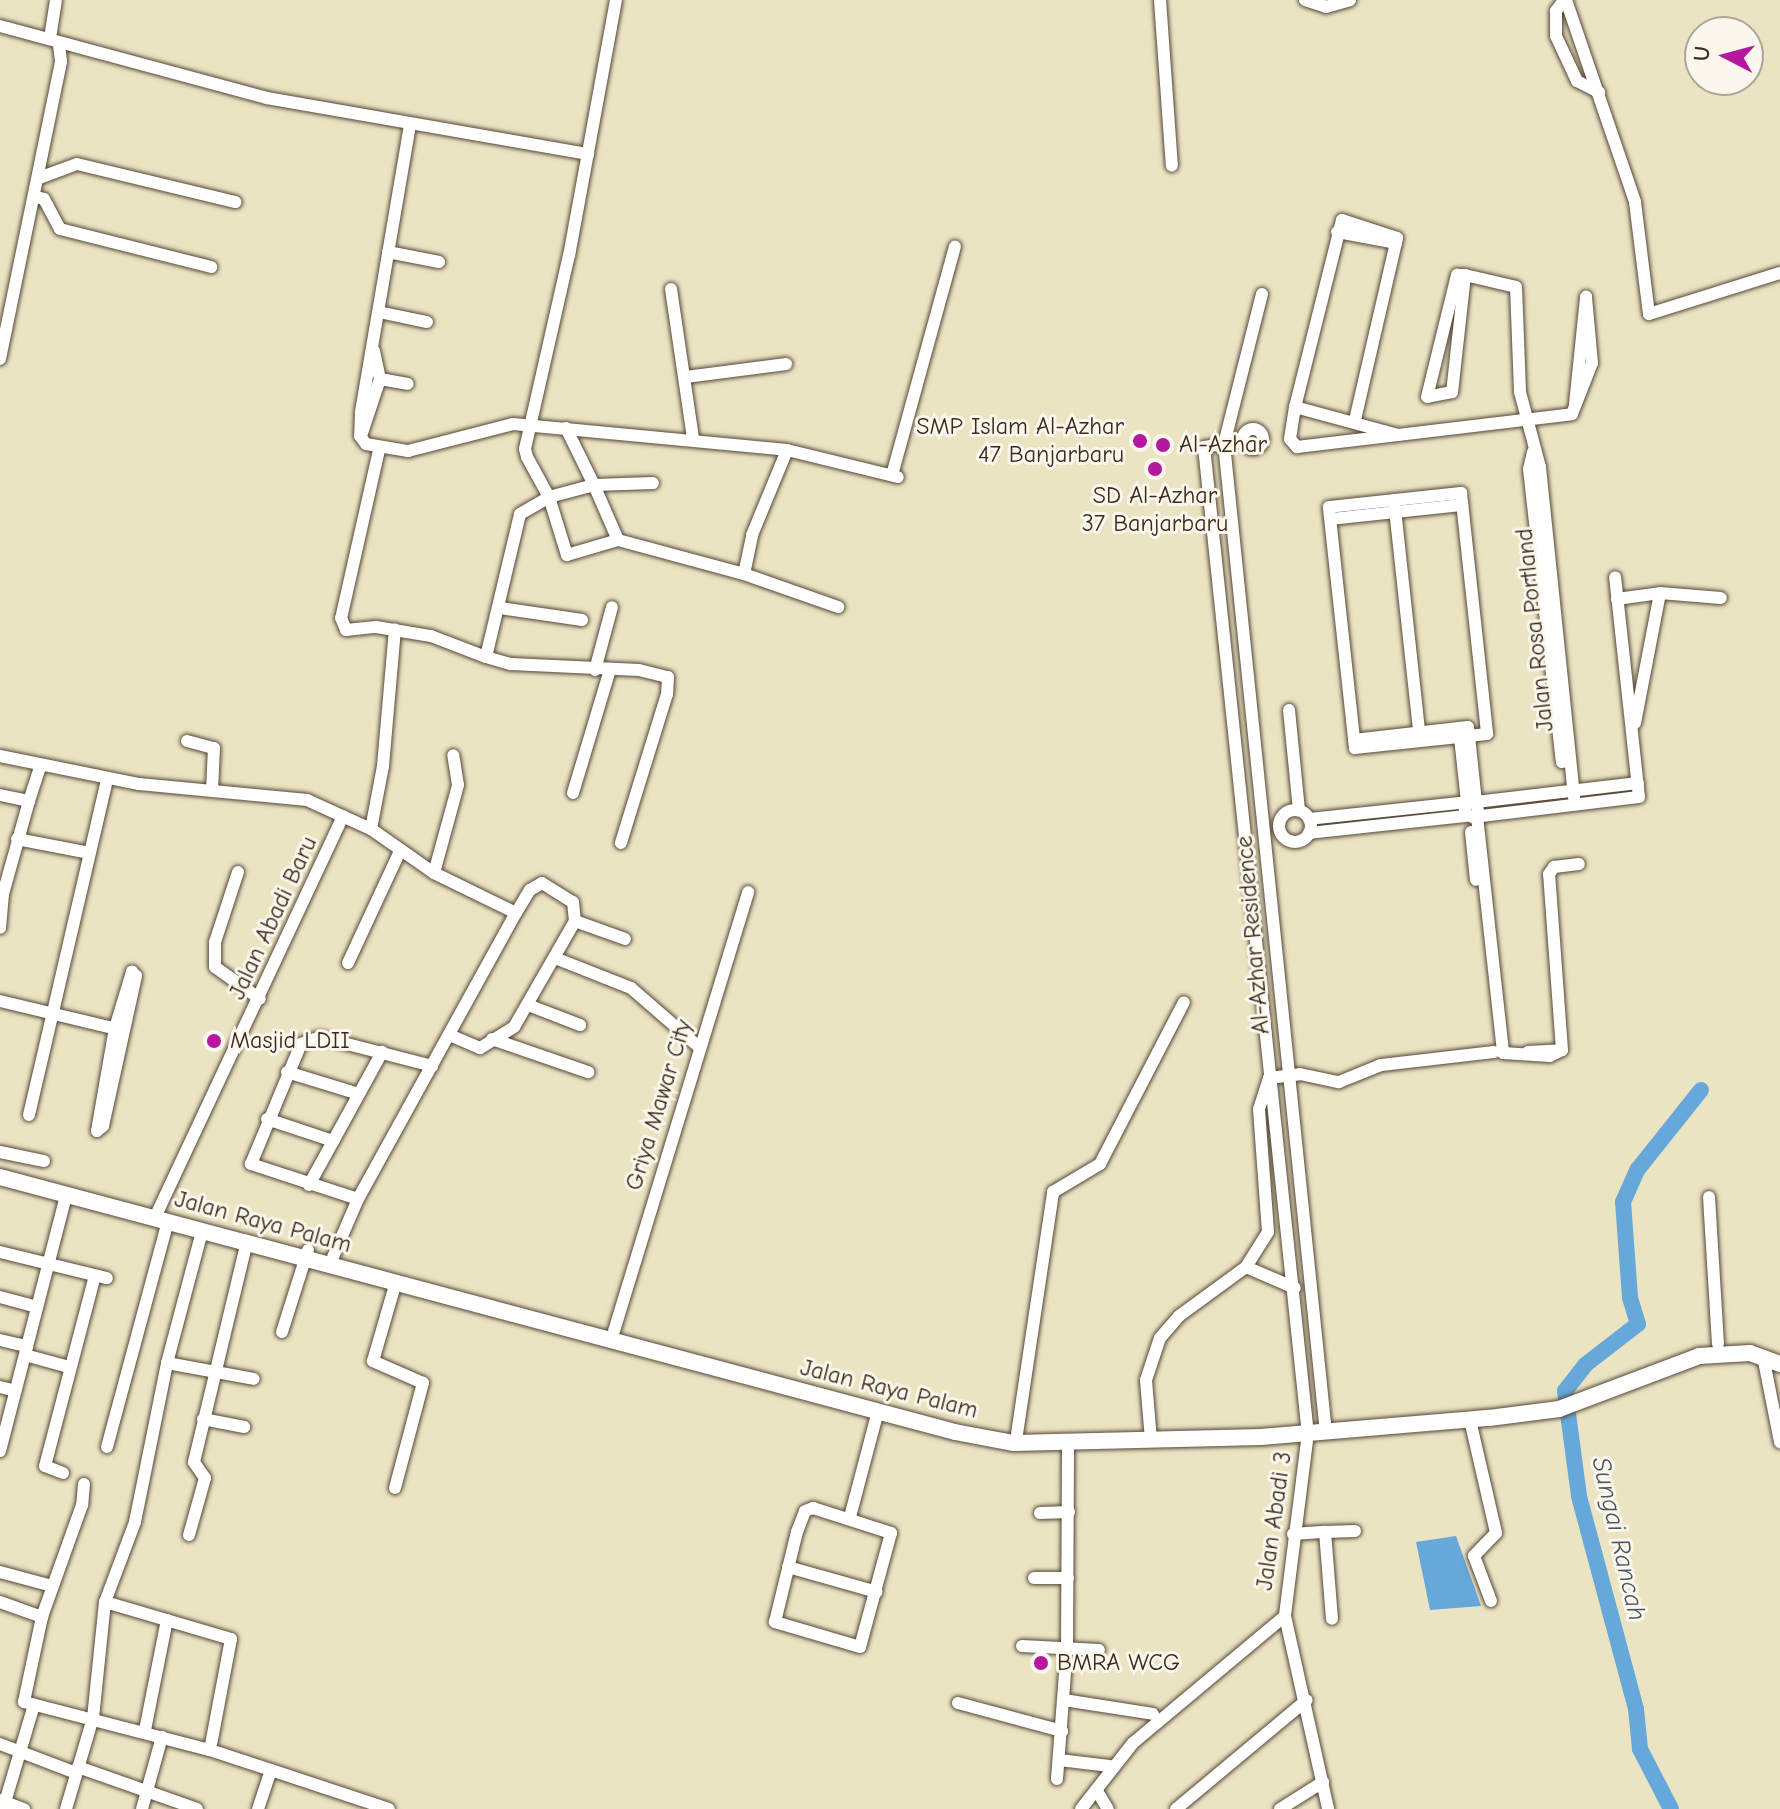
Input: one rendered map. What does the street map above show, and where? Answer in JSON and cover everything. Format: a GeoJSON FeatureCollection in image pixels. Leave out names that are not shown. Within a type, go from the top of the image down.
{"type":"FeatureCollection","features":[{"type":"Feature","properties":{"kind":"main road","name":"Jalan Raya Palam"},"geometry":{"type":"LineString","coordinates":[[0,1169],[163,1216],[614,1331],[952,1423],[1017,1434],[1151,1436]]}},
{"type":"Feature","properties":{"kind":"main road","name":"Jalan Raya Palam"},"geometry":{"type":"LineString","coordinates":[[0,1177],[66,1196],[163,1216],[202,1231],[247,1242],[333,1257],[396,1282],[995,1440],[1068,1442],[1308,1429],[1572,1401],[1678,1354],[1718,1344],[1750,1345],[1772,1355],[1780,1364]]}},
{"type":"Feature","properties":{"kind":"main road","name":"Jalan Raya Palam"},"geometry":{"type":"LineString","coordinates":[[1308,1429],[1325,1423],[1470,1420],[1572,1401],[1699,1356],[1772,1355]]}},
{"type":"Feature","properties":{"kind":"street"},"geometry":{"type":"LineString","coordinates":[[0,359],[36,197],[61,61],[54,41],[56,0]]}},
{"type":"Feature","properties":{"kind":"street"},"geometry":{"type":"LineString","coordinates":[[616,0],[588,154],[525,449],[549,497],[567,555],[618,540],[744,574],[838,607]]}},
{"type":"Feature","properties":{"kind":"street"},"geometry":{"type":"LineString","coordinates":[[1160,0],[1172,166]]}},
{"type":"Feature","properties":{"kind":"street"},"geometry":{"type":"LineString","coordinates":[[1305,0],[1326,7],[1350,0]]}},
{"type":"Feature","properties":{"kind":"street"},"geometry":{"type":"LineString","coordinates":[[1565,0],[1556,11],[1556,36],[1577,81],[1599,92]]}},
{"type":"Feature","properties":{"kind":"street"},"geometry":{"type":"LineString","coordinates":[[1565,0],[1635,202],[1649,314],[1780,273]]}},
{"type":"Feature","properties":{"kind":"street"},"geometry":{"type":"LineString","coordinates":[[0,26],[267,98],[588,154]]}},
{"type":"Feature","properties":{"kind":"street"},"geometry":{"type":"LineString","coordinates":[[360,436],[410,125]]}},
{"type":"Feature","properties":{"kind":"street"},"geometry":{"type":"LineString","coordinates":[[39,178],[77,164],[235,202]]}},
{"type":"Feature","properties":{"kind":"street"},"geometry":{"type":"LineString","coordinates":[[36,197],[44,199],[60,229],[211,267]]}},
{"type":"Feature","properties":{"kind":"street"},"geometry":{"type":"LineString","coordinates":[[1290,439],[1337,232],[1345,220],[1397,236],[1355,420]]}},
{"type":"Feature","properties":{"kind":"street"},"geometry":{"type":"LineString","coordinates":[[360,436],[379,450],[428,448],[505,423],[693,438],[787,450],[895,476],[955,247]]}},
{"type":"Feature","properties":{"kind":"street"},"geometry":{"type":"LineString","coordinates":[[388,252],[439,262]]}},
{"type":"Feature","properties":{"kind":"street"},"geometry":{"type":"LineString","coordinates":[[1465,275],[1452,392],[1427,398],[1457,277],[1465,275]]}},
{"type":"Feature","properties":{"kind":"street","name":"Jalan Rosa Portland"},"geometry":{"type":"LineString","coordinates":[[1465,275],[1519,290],[1518,373],[1533,452],[1540,467],[1570,798]]}},
{"type":"Feature","properties":{"kind":"street"},"geometry":{"type":"LineString","coordinates":[[671,289],[693,438]]}},
{"type":"Feature","properties":{"kind":"street"},"geometry":{"type":"LineString","coordinates":[[1262,294],[1224,444],[1242,441],[1254,449],[1263,439],[1290,439],[1300,448],[1529,423],[1574,413]]}},
{"type":"Feature","properties":{"kind":"street"},"geometry":{"type":"LineString","coordinates":[[1586,297],[1592,363],[1574,413],[1581,308],[1586,297]]}},
{"type":"Feature","properties":{"kind":"street"},"geometry":{"type":"LineString","coordinates":[[379,312],[427,322]]}},
{"type":"Feature","properties":{"kind":"street"},"geometry":{"type":"LineString","coordinates":[[360,436],[380,379],[373,348]]}},
{"type":"Feature","properties":{"kind":"street"},"geometry":{"type":"LineString","coordinates":[[686,377],[786,364]]}},
{"type":"Feature","properties":{"kind":"street"},"geometry":{"type":"LineString","coordinates":[[380,379],[408,384]]}},
{"type":"Feature","properties":{"kind":"street"},"geometry":{"type":"LineString","coordinates":[[1295,407],[1355,420],[1405,437]]}},
{"type":"Feature","properties":{"kind":"street"},"geometry":{"type":"LineString","coordinates":[[566,428],[618,540]]}},
{"type":"Feature","properties":{"kind":"street","name":"Al-Azhar Residence"},"geometry":{"type":"LineString","coordinates":[[1308,1429],[1204,447],[1224,444],[1268,844],[1325,1423]]}},
{"type":"Feature","properties":{"kind":"street"},"geometry":{"type":"LineString","coordinates":[[379,450],[341,625],[350,631],[395,630],[431,636],[511,664],[663,674],[669,682],[621,843]]}},
{"type":"Feature","properties":{"kind":"street"},"geometry":{"type":"LineString","coordinates":[[744,574],[752,535],[787,450]]}},
{"type":"Feature","properties":{"kind":"street"},"geometry":{"type":"LineString","coordinates":[[486,657],[500,608],[517,520],[549,497],[594,485],[653,483]]}},
{"type":"Feature","properties":{"kind":"street"},"geometry":{"type":"LineString","coordinates":[[1461,493],[1487,734],[1464,732],[1355,748],[1331,519],[1395,506],[1461,493]]}},
{"type":"Feature","properties":{"kind":"street"},"geometry":{"type":"LineString","coordinates":[[1395,506],[1419,737]]}},
{"type":"Feature","properties":{"kind":"street"},"geometry":{"type":"LineString","coordinates":[[1247,847],[1286,841],[1302,842],[1309,833],[1639,790],[1615,577]]}},
{"type":"Feature","properties":{"kind":"street"},"geometry":{"type":"LineString","coordinates":[[1632,736],[1660,593]]}},
{"type":"Feature","properties":{"kind":"street"},"geometry":{"type":"LineString","coordinates":[[1617,599],[1660,593],[1721,598]]}},
{"type":"Feature","properties":{"kind":"street"},"geometry":{"type":"LineString","coordinates":[[595,670],[612,607]]}},
{"type":"Feature","properties":{"kind":"street"},"geometry":{"type":"LineString","coordinates":[[500,608],[582,620]]}},
{"type":"Feature","properties":{"kind":"street"},"geometry":{"type":"LineString","coordinates":[[371,829],[383,766],[395,630]]}},
{"type":"Feature","properties":{"kind":"street"},"geometry":{"type":"LineString","coordinates":[[573,793],[610,670]]}},
{"type":"Feature","properties":{"kind":"street"},"geometry":{"type":"LineString","coordinates":[[1289,710],[1309,833]]}},
{"type":"Feature","properties":{"kind":"street"},"geometry":{"type":"LineString","coordinates":[[1464,732],[1503,1053],[1528,1052],[1550,1056],[1562,1050],[1549,874],[1554,867],[1579,864]]}},
{"type":"Feature","properties":{"kind":"street"},"geometry":{"type":"LineString","coordinates":[[187,741],[214,748],[212,791]]}},
{"type":"Feature","properties":{"kind":"street"},"geometry":{"type":"LineString","coordinates":[[434,873],[458,785],[453,755]]}},
{"type":"Feature","properties":{"kind":"street"},"geometry":{"type":"LineString","coordinates":[[0,756],[139,784],[307,800],[371,829],[434,873],[516,913]]}},
{"type":"Feature","properties":{"kind":"street"},"geometry":{"type":"LineString","coordinates":[[0,928],[4,870],[41,765]]}},
{"type":"Feature","properties":{"kind":"street"},"geometry":{"type":"LineString","coordinates":[[29,1115],[106,785]]}},
{"type":"Feature","properties":{"kind":"street"},"geometry":{"type":"LineString","coordinates":[[0,795],[29,801]]}},
{"type":"Feature","properties":{"kind":"street"},"geometry":{"type":"LineString","coordinates":[[1244,821],[1304,814],[1336,816],[1472,811]]}},
{"type":"Feature","properties":{"kind":"street"},"geometry":{"type":"LineString","coordinates":[[1472,811],[1476,880]]}},
{"type":"Feature","properties":{"kind":"street"},"geometry":{"type":"LineString","coordinates":[[1283,815],[1279,829],[1286,841]]}},
{"type":"Feature","properties":{"kind":"street","name":"Jalan Abadi Baru"},"geometry":{"type":"LineString","coordinates":[[107,1447],[163,1216],[343,816]]}},
{"type":"Feature","properties":{"kind":"street"},"geometry":{"type":"LineString","coordinates":[[1336,816],[1337,830]]}},
{"type":"Feature","properties":{"kind":"street"},"geometry":{"type":"LineString","coordinates":[[17,839],[90,853]]}},
{"type":"Feature","properties":{"kind":"street"},"geometry":{"type":"LineString","coordinates":[[348,963],[400,851]]}},
{"type":"Feature","properties":{"kind":"street"},"geometry":{"type":"LineString","coordinates":[[238,872],[215,942],[215,967],[260,999]]}},
{"type":"Feature","properties":{"kind":"street"},"geometry":{"type":"LineString","coordinates":[[333,1257],[358,1199],[516,913],[530,890],[542,883],[573,902],[575,921],[512,1029],[478,1048],[449,1035]]}},
{"type":"Feature","properties":{"kind":"street","name":"Griya Mawar City"},"geometry":{"type":"LineString","coordinates":[[614,1331],[748,892]]}},
{"type":"Feature","properties":{"kind":"street"},"geometry":{"type":"LineString","coordinates":[[575,921],[625,939]]}},
{"type":"Feature","properties":{"kind":"street"},"geometry":{"type":"LineString","coordinates":[[555,958],[631,988],[699,1047]]}},
{"type":"Feature","properties":{"kind":"street"},"geometry":{"type":"LineString","coordinates":[[0,1001],[119,1029]]}},
{"type":"Feature","properties":{"kind":"street"},"geometry":{"type":"LineString","coordinates":[[1017,1434],[1053,1192],[1100,1164],[1184,1002]]}},
{"type":"Feature","properties":{"kind":"street"},"geometry":{"type":"LineString","coordinates":[[528,1005],[580,1025]]}},
{"type":"Feature","properties":{"kind":"street"},"geometry":{"type":"LineString","coordinates":[[119,1029],[103,1126],[97,1131],[119,1029]]}},
{"type":"Feature","properties":{"kind":"street"},"geometry":{"type":"LineString","coordinates":[[358,1199],[251,1164],[287,1072],[310,1037],[432,1066]]}},
{"type":"Feature","properties":{"kind":"street"},"geometry":{"type":"LineString","coordinates":[[492,1039],[588,1072]]}},
{"type":"Feature","properties":{"kind":"street"},"geometry":{"type":"LineString","coordinates":[[309,1185],[382,1052]]}},
{"type":"Feature","properties":{"kind":"street"},"geometry":{"type":"LineString","coordinates":[[1151,1436],[1146,1380],[1160,1338],[1179,1316],[1246,1267],[1268,1232],[1259,1100],[1270,1078],[1289,1074],[1339,1082],[1381,1065],[1494,1052]]}},
{"type":"Feature","properties":{"kind":"street"},"geometry":{"type":"LineString","coordinates":[[1268,1061],[1287,1059]]}},
{"type":"Feature","properties":{"kind":"street"},"geometry":{"type":"LineString","coordinates":[[287,1072],[359,1094]]}},
{"type":"Feature","properties":{"kind":"street"},"geometry":{"type":"LineString","coordinates":[[267,1119],[333,1141]]}},
{"type":"Feature","properties":{"kind":"street"},"geometry":{"type":"LineString","coordinates":[[0,1152],[44,1161]]}},
{"type":"Feature","properties":{"kind":"street"},"geometry":{"type":"LineString","coordinates":[[0,1451],[2,1433],[16,1391],[66,1196]]}},
{"type":"Feature","properties":{"kind":"street"},"geometry":{"type":"LineString","coordinates":[[1709,1197],[1718,1344]]}},
{"type":"Feature","properties":{"kind":"street"},"geometry":{"type":"LineString","coordinates":[[66,1809],[93,1718],[105,1602],[135,1522],[167,1363],[202,1231]]}},
{"type":"Feature","properties":{"kind":"street"},"geometry":{"type":"LineString","coordinates":[[189,1535],[205,1478],[194,1465],[203,1419],[247,1242]]}},
{"type":"Feature","properties":{"kind":"street"},"geometry":{"type":"LineString","coordinates":[[0,1252],[101,1276],[69,1367],[45,1466],[63,1473]]}},
{"type":"Feature","properties":{"kind":"street"},"geometry":{"type":"LineString","coordinates":[[282,1332],[307,1253]]}},
{"type":"Feature","properties":{"kind":"street"},"geometry":{"type":"LineString","coordinates":[[1246,1267],[1295,1288]]}},
{"type":"Feature","properties":{"kind":"street"},"geometry":{"type":"LineString","coordinates":[[395,1488],[423,1383],[373,1361],[396,1282]]}},
{"type":"Feature","properties":{"kind":"street"},"geometry":{"type":"LineString","coordinates":[[0,1297],[37,1307]]}},
{"type":"Feature","properties":{"kind":"street"},"geometry":{"type":"LineString","coordinates":[[0,1340],[69,1367]]}},
{"type":"Feature","properties":{"kind":"street"},"geometry":{"type":"LineString","coordinates":[[1772,1355],[1780,1442]]}},
{"type":"Feature","properties":{"kind":"street"},"geometry":{"type":"LineString","coordinates":[[167,1363],[254,1379]]}},
{"type":"Feature","properties":{"kind":"street"},"geometry":{"type":"LineString","coordinates":[[0,1387],[16,1391]]}},
{"type":"Feature","properties":{"kind":"street"},"geometry":{"type":"LineString","coordinates":[[850,1517],[878,1411]]}},
{"type":"Feature","properties":{"kind":"street"},"geometry":{"type":"LineString","coordinates":[[203,1419],[244,1427]]}},
{"type":"Feature","properties":{"kind":"street"},"geometry":{"type":"LineString","coordinates":[[1470,1420],[1496,1533],[1474,1556],[1491,1601]]}},
{"type":"Feature","properties":{"kind":"street","name":"Jalan Abadi 3"},"geometry":{"type":"LineString","coordinates":[[1285,1616],[1308,1429]]}},
{"type":"Feature","properties":{"kind":"street"},"geometry":{"type":"LineString","coordinates":[[1057,1779],[1067,1647],[1068,1442]]}},
{"type":"Feature","properties":{"kind":"street"},"geometry":{"type":"LineString","coordinates":[[84,1484],[85,1495],[42,1617],[24,1702],[145,1730],[389,1809]]}},
{"type":"Feature","properties":{"kind":"street"},"geometry":{"type":"LineString","coordinates":[[807,1509],[850,1517],[891,1533],[860,1647],[783,1628],[774,1620],[807,1509]]}},
{"type":"Feature","properties":{"kind":"street"},"geometry":{"type":"LineString","coordinates":[[1040,1513],[1069,1512]]}},
{"type":"Feature","properties":{"kind":"street"},"geometry":{"type":"LineString","coordinates":[[1293,1534],[1355,1531]]}},
{"type":"Feature","properties":{"kind":"street"},"geometry":{"type":"LineString","coordinates":[[1325,1532],[1332,1619]]}},
{"type":"Feature","properties":{"kind":"street"},"geometry":{"type":"LineString","coordinates":[[788,1567],[877,1592]]}},
{"type":"Feature","properties":{"kind":"street"},"geometry":{"type":"LineString","coordinates":[[0,1572],[52,1586]]}},
{"type":"Feature","properties":{"kind":"street"},"geometry":{"type":"LineString","coordinates":[[1034,1578],[1068,1578]]}},
{"type":"Feature","properties":{"kind":"street"},"geometry":{"type":"LineString","coordinates":[[0,1602],[42,1617]]}},
{"type":"Feature","properties":{"kind":"street"},"geometry":{"type":"LineString","coordinates":[[105,1602],[231,1639],[210,1750]]}},
{"type":"Feature","properties":{"kind":"street"},"geometry":{"type":"LineString","coordinates":[[1081,1809],[1162,1716],[1285,1616],[1307,1700],[1328,1809]]}},
{"type":"Feature","properties":{"kind":"street"},"geometry":{"type":"LineString","coordinates":[[145,1730],[167,1620]]}},
{"type":"Feature","properties":{"kind":"street"},"geometry":{"type":"LineString","coordinates":[[1022,1646],[1099,1650]]}},
{"type":"Feature","properties":{"kind":"street"},"geometry":{"type":"LineString","coordinates":[[1064,1700],[1153,1714]]}},
{"type":"Feature","properties":{"kind":"street"},"geometry":{"type":"LineString","coordinates":[[1176,1809],[1193,1803],[1307,1700]]}},
{"type":"Feature","properties":{"kind":"street"},"geometry":{"type":"LineString","coordinates":[[958,1703],[1062,1731]]}},
{"type":"Feature","properties":{"kind":"street"},"geometry":{"type":"LineString","coordinates":[[24,1809],[3,1804],[34,1705]]}},
{"type":"Feature","properties":{"kind":"street"},"geometry":{"type":"LineString","coordinates":[[142,1809],[162,1737]]}},
{"type":"Feature","properties":{"kind":"street"},"geometry":{"type":"LineString","coordinates":[[0,1744],[197,1809]]}},
{"type":"Feature","properties":{"kind":"street"},"geometry":{"type":"LineString","coordinates":[[1059,1760],[1110,1766]]}},
{"type":"Feature","properties":{"kind":"street"},"geometry":{"type":"LineString","coordinates":[[258,1809],[271,1770]]}},
{"type":"Feature","properties":{"kind":"street"},"geometry":{"type":"LineString","coordinates":[[1283,1807],[1322,1778]]}},
{"type":"Feature","properties":{"kind":"street"},"geometry":{"type":"LineString","coordinates":[[1097,1791],[1108,1809]]}},
{"type":"Feature","properties":{"kind":"water"},"geometry":{"type":"Polygon","coordinates":[[[1456,1536],[1481,1606],[1430,1610],[1416,1542],[1456,1536]]]}},
{"type":"Feature","properties":{"kind":"waterway","name":"Sungai Rancah"},"geometry":{"type":"LineString","coordinates":[[1671,1809],[1640,1749],[1636,1709],[1579,1496],[1565,1391],[1585,1365],[1638,1324],[1630,1297],[1623,1202],[1638,1169],[1701,1090]]}},
{"type":"Feature","properties":{"kind":"place","name":"SMP Islam Al-Azhar 47 Banjarbaru"},"geometry":{"type":"Point","coordinates":[1140,441]}},
{"type":"Feature","properties":{"kind":"place","name":"Al-Azhar"},"geometry":{"type":"Point","coordinates":[1163,445]}},
{"type":"Feature","properties":{"kind":"place","name":"SD Al-Azhar 37 Banjarbaru"},"geometry":{"type":"Point","coordinates":[1155,469]}},
{"type":"Feature","properties":{"kind":"place","name":"Masjid LDII"},"geometry":{"type":"Point","coordinates":[214,1041]}},
{"type":"Feature","properties":{"kind":"place","name":"BMRA WCG"},"geometry":{"type":"Point","coordinates":[1041,1663]}}]}
